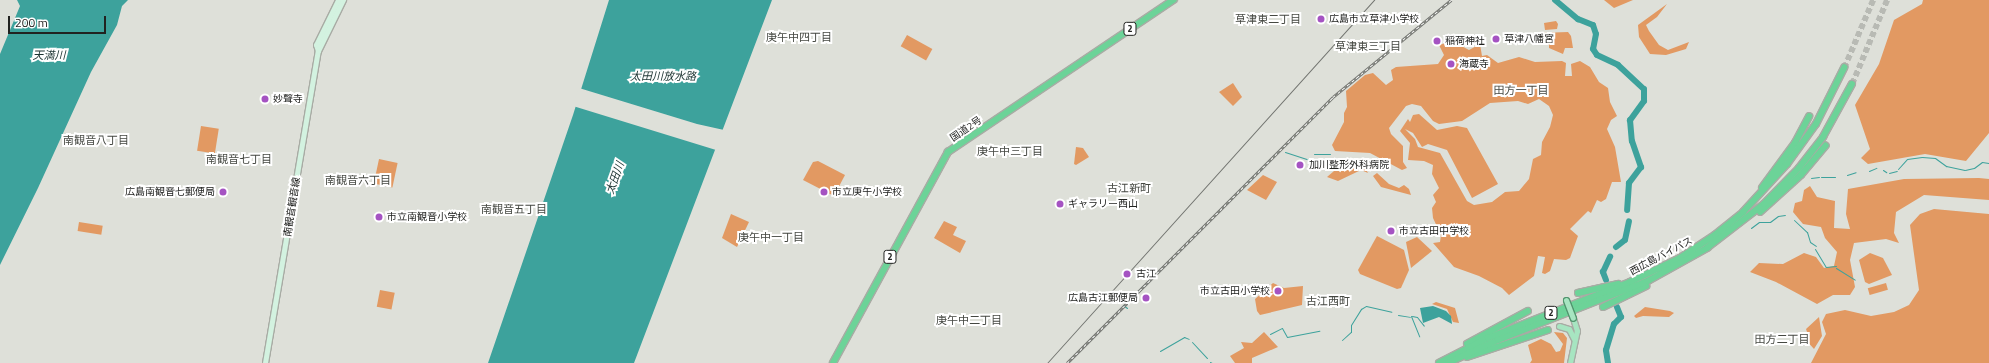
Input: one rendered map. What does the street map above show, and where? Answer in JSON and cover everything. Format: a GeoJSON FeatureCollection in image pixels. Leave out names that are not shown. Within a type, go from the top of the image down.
{"type":"FeatureCollection","features":[{"type":"Feature","properties":{"kind":"highway","name":"国道2号"},"geometry":{"type":"LineString","coordinates":[[832,363],[948,152],[1173,0]]}},
{"type":"Feature","properties":{"kind":"highway","name":"西広島バイパス"},"geometry":{"type":"LineString","coordinates":[[1438,363],[1488,338],[1667,269],[1730,224],[1772,182],[1803,143],[1844,68]]}},
{"type":"Feature","properties":{"kind":"highway","name":"西広島バイパス"},"geometry":{"type":"LineString","coordinates":[[1448,363],[1498,340],[1667,269],[1707,248],[1764,204],[1799,168],[1823,137],[1852,84]]}},
{"type":"Feature","properties":{"kind":"highway"},"geometry":{"type":"LineString","coordinates":[[1730,224],[1773,174],[1809,117]]}},
{"type":"Feature","properties":{"kind":"highway"},"geometry":{"type":"LineString","coordinates":[[1707,248],[1726,238],[1771,204],[1801,176],[1825,146]]}},
{"type":"Feature","properties":{"kind":"highway"},"geometry":{"type":"LineString","coordinates":[[1578,293],[1618,284],[1667,269]]}},
{"type":"Feature","properties":{"kind":"highway"},"geometry":{"type":"LineString","coordinates":[[1603,307],[1667,269]]}},
{"type":"Feature","properties":{"kind":"highway"},"geometry":{"type":"LineString","coordinates":[[1438,363],[1528,311]]}},
{"type":"Feature","properties":{"kind":"highway"},"geometry":{"type":"LineString","coordinates":[[1454,363],[1548,330]]}},
{"type":"Feature","properties":{"kind":"main road","name":"南観音観音線"},"geometry":{"type":"LineString","coordinates":[[318,51],[316,45],[338,0]]}},
{"type":"Feature","properties":{"kind":"main road","name":"南観音観音線"},"geometry":{"type":"LineString","coordinates":[[265,363],[318,51],[343,0]]}},
{"type":"Feature","properties":{"kind":"main road"},"geometry":{"type":"LineString","coordinates":[[1566,298],[1577,329],[1570,363]]}},
{"type":"Feature","properties":{"kind":"main road"},"geometry":{"type":"LineString","coordinates":[[1558,326],[1569,330],[1574,339]]}},
{"type":"Feature","properties":{"kind":"shaded area"},"geometry":{"type":"Polygon","coordinates":[[[1604,0],[1633,0],[1614,8],[1604,0]]]}},
{"type":"Feature","properties":{"kind":"shaded area"},"geometry":{"type":"Polygon","coordinates":[[[1923,0],[1989,0],[1989,133],[1966,161],[1925,154],[1868,164],[1861,158],[1870,149],[1855,105],[1879,64],[1894,20],[1922,4],[1923,0]]]}},
{"type":"Feature","properties":{"kind":"shaded area"},"geometry":{"type":"Polygon","coordinates":[[[1667,4],[1657,17],[1646,25],[1649,31],[1659,45],[1668,50],[1689,42],[1686,49],[1666,55],[1650,54],[1639,37],[1638,25],[1667,4]]]}},
{"type":"Feature","properties":{"kind":"shaded area"},"geometry":{"type":"Polygon","coordinates":[[[1556,21],[1558,24],[1557,29],[1545,30],[1544,23],[1556,21]]]}},
{"type":"Feature","properties":{"kind":"shaded area"},"geometry":{"type":"Polygon","coordinates":[[[1568,32],[1571,36],[1573,48],[1565,48],[1563,54],[1549,48],[1549,45],[1535,42],[1539,33],[1568,32]]]}},
{"type":"Feature","properties":{"kind":"shaded area"},"geometry":{"type":"Polygon","coordinates":[[[907,35],[932,49],[926,60],[901,46],[907,35]]]}},
{"type":"Feature","properties":{"kind":"shaded area"},"geometry":{"type":"Polygon","coordinates":[[[1452,41],[1469,50],[1480,44],[1482,56],[1487,55],[1498,63],[1519,57],[1535,62],[1562,61],[1566,63],[1565,76],[1572,76],[1571,64],[1580,61],[1590,67],[1599,82],[1608,88],[1610,102],[1617,116],[1611,120],[1607,129],[1615,147],[1621,182],[1612,182],[1606,199],[1601,202],[1597,200],[1591,213],[1588,211],[1570,229],[1578,236],[1570,258],[1566,260],[1554,259],[1550,271],[1545,274],[1542,273],[1545,257],[1538,256],[1534,276],[1509,295],[1502,288],[1479,276],[1454,267],[1433,243],[1440,242],[1441,235],[1433,218],[1432,208],[1436,202],[1433,195],[1439,188],[1432,174],[1433,165],[1424,161],[1408,160],[1410,143],[1400,131],[1408,119],[1410,122],[1413,115],[1419,114],[1437,130],[1457,126],[1467,128],[1498,184],[1472,198],[1447,150],[1428,144],[1422,147],[1413,133],[1405,129],[1415,139],[1418,147],[1440,153],[1467,201],[1474,205],[1492,202],[1505,192],[1519,191],[1529,179],[1533,159],[1541,155],[1542,142],[1550,127],[1553,115],[1549,106],[1539,99],[1528,104],[1518,101],[1490,103],[1462,121],[1439,124],[1433,121],[1421,106],[1412,104],[1406,106],[1389,128],[1391,134],[1403,146],[1403,162],[1407,168],[1402,170],[1370,153],[1335,151],[1332,145],[1344,122],[1344,113],[1347,107],[1346,91],[1365,75],[1373,73],[1386,85],[1393,80],[1391,70],[1396,67],[1438,64],[1444,55],[1439,45],[1452,41]]]}},
{"type":"Feature","properties":{"kind":"shaded area"},"geometry":{"type":"Polygon","coordinates":[[[1233,83],[1242,97],[1233,106],[1219,92],[1233,83]]]}},
{"type":"Feature","properties":{"kind":"shaded area"},"geometry":{"type":"Polygon","coordinates":[[[201,126],[219,129],[215,154],[197,151],[201,126]]]}},
{"type":"Feature","properties":{"kind":"shaded area"},"geometry":{"type":"Polygon","coordinates":[[[1076,147],[1083,148],[1089,157],[1076,165],[1074,164],[1076,147]]]}},
{"type":"Feature","properties":{"kind":"shaded area"},"geometry":{"type":"Polygon","coordinates":[[[379,159],[398,163],[392,187],[374,183],[379,159]]]}},
{"type":"Feature","properties":{"kind":"shaded area"},"geometry":{"type":"Polygon","coordinates":[[[1353,160],[1363,164],[1368,173],[1361,170],[1338,181],[1327,177],[1341,165],[1345,167],[1353,160]]]}},
{"type":"Feature","properties":{"kind":"shaded area"},"geometry":{"type":"Polygon","coordinates":[[[818,161],[845,175],[834,196],[803,180],[813,162],[818,161]]]}},
{"type":"Feature","properties":{"kind":"shaded area"},"geometry":{"type":"Polygon","coordinates":[[[1377,173],[1389,184],[1399,188],[1404,185],[1409,189],[1411,195],[1381,187],[1373,176],[1377,173]]]}},
{"type":"Feature","properties":{"kind":"shaded area"},"geometry":{"type":"Polygon","coordinates":[[[1263,175],[1277,182],[1266,200],[1247,190],[1263,175]]]}},
{"type":"Feature","properties":{"kind":"shaded area"},"geometry":{"type":"Polygon","coordinates":[[[1904,179],[1989,179],[1989,200],[1924,195],[1896,212],[1894,233],[1899,243],[1886,239],[1854,243],[1850,260],[1855,287],[1850,295],[1833,295],[1817,304],[1776,282],[1750,272],[1759,263],[1783,264],[1804,253],[1816,257],[1824,268],[1834,266],[1837,252],[1825,238],[1821,227],[1803,224],[1793,212],[1795,203],[1802,201],[1804,190],[1810,186],[1817,197],[1835,201],[1834,228],[1850,229],[1846,214],[1848,189],[1904,179]]]}},
{"type":"Feature","properties":{"kind":"shaded area"},"geometry":{"type":"Polygon","coordinates":[[[1934,209],[1989,214],[1989,363],[1811,363],[1826,334],[1822,322],[1826,314],[1845,310],[1871,316],[1894,312],[1909,305],[1919,290],[1910,225],[1920,214],[1934,209]]]}},
{"type":"Feature","properties":{"kind":"shaded area"},"geometry":{"type":"Polygon","coordinates":[[[731,214],[749,222],[737,247],[722,238],[731,214]]]}},
{"type":"Feature","properties":{"kind":"shaded area"},"geometry":{"type":"Polygon","coordinates":[[[944,221],[957,227],[953,235],[966,241],[960,253],[934,238],[944,221]]]}},
{"type":"Feature","properties":{"kind":"shaded area"},"geometry":{"type":"Polygon","coordinates":[[[79,222],[103,226],[101,235],[78,231],[79,222]]]}},
{"type":"Feature","properties":{"kind":"shaded area"},"geometry":{"type":"Polygon","coordinates":[[[1377,236],[1404,250],[1409,270],[1401,288],[1397,289],[1360,274],[1358,270],[1377,236]]]}},
{"type":"Feature","properties":{"kind":"shaded area"},"geometry":{"type":"Polygon","coordinates":[[[1417,237],[1432,251],[1411,268],[1406,242],[1417,237]]]}},
{"type":"Feature","properties":{"kind":"shaded area"},"geometry":{"type":"Polygon","coordinates":[[[1870,253],[1883,258],[1892,275],[1869,284],[1865,282],[1859,260],[1870,253]]]}},
{"type":"Feature","properties":{"kind":"shaded area"},"geometry":{"type":"Polygon","coordinates":[[[1273,283],[1284,288],[1303,286],[1302,305],[1260,315],[1257,311],[1255,299],[1273,283]]]}},
{"type":"Feature","properties":{"kind":"shaded area"},"geometry":{"type":"Polygon","coordinates":[[[1886,283],[1888,290],[1870,295],[1868,288],[1886,283]]]}},
{"type":"Feature","properties":{"kind":"shaded area"},"geometry":{"type":"Polygon","coordinates":[[[380,290],[395,293],[391,310],[377,307],[380,290]]]}},
{"type":"Feature","properties":{"kind":"shaded area"},"geometry":{"type":"Polygon","coordinates":[[[1436,302],[1455,308],[1459,323],[1453,322],[1447,309],[1432,304],[1436,302]]]}},
{"type":"Feature","properties":{"kind":"shaded area"},"geometry":{"type":"Polygon","coordinates":[[[1645,307],[1674,313],[1669,317],[1643,316],[1636,318],[1634,316],[1645,307]]]}},
{"type":"Feature","properties":{"kind":"shaded area"},"geometry":{"type":"Polygon","coordinates":[[[1819,317],[1822,336],[1814,349],[1805,339],[1808,335],[1806,329],[1819,317]]]}},
{"type":"Feature","properties":{"kind":"shaded area"},"geometry":{"type":"Polygon","coordinates":[[[1264,332],[1278,347],[1252,358],[1252,363],[1235,363],[1230,356],[1244,348],[1241,342],[1252,343],[1264,332]]]}},
{"type":"Feature","properties":{"kind":"shaded area"},"geometry":{"type":"Polygon","coordinates":[[[1554,332],[1563,333],[1567,338],[1564,363],[1530,363],[1532,360],[1528,345],[1541,339],[1551,344],[1556,352],[1560,351],[1563,344],[1554,332]]]}},
{"type":"Feature","properties":{"kind":"water","name":"天満川"},"geometry":{"type":"Polygon","coordinates":[[[17,0],[128,0],[122,6],[117,25],[91,72],[38,188],[0,265],[0,54],[20,6],[17,0]]]}},
{"type":"Feature","properties":{"kind":"water","name":"太田川放水路"},"geometry":{"type":"Polygon","coordinates":[[[609,0],[772,0],[634,363],[488,363],[573,115],[609,0]]]}},
{"type":"Feature","properties":{"kind":"water"},"geometry":{"type":"Polygon","coordinates":[[[1433,306],[1446,311],[1451,316],[1452,324],[1439,317],[1423,323],[1420,308],[1433,306]]]}},
{"type":"Feature","properties":{"kind":"pier"},"geometry":{"type":"Polygon","coordinates":[[[579,88],[697,124],[724,130],[716,150],[573,106],[579,88]]]}},
{"type":"Feature","properties":{"kind":"waterway"},"geometry":{"type":"LineString","coordinates":[[1555,0],[1578,19],[1593,25],[1596,34],[1593,49],[1597,55],[1618,65],[1644,89],[1644,101],[1630,120],[1632,141],[1641,167],[1629,183],[1627,210]]}},
{"type":"Feature","properties":{"kind":"waterway"},"geometry":{"type":"LineString","coordinates":[[1285,152],[1309,160]]}},
{"type":"Feature","properties":{"kind":"waterway"},"geometry":{"type":"LineString","coordinates":[[1314,154],[1330,154]]}},
{"type":"Feature","properties":{"kind":"waterway"},"geometry":{"type":"LineString","coordinates":[[1898,169],[1907,159],[1922,157],[1935,158],[1946,166],[1965,170],[1974,168],[1982,162],[1989,163]]}},
{"type":"Feature","properties":{"kind":"waterway"},"geometry":{"type":"LineString","coordinates":[[1869,171],[1876,168]]}},
{"type":"Feature","properties":{"kind":"waterway"},"geometry":{"type":"LineString","coordinates":[[1889,173],[1897,171]]}},
{"type":"Feature","properties":{"kind":"waterway"},"geometry":{"type":"LineString","coordinates":[[1847,175],[1856,172]]}},
{"type":"Feature","properties":{"kind":"waterway"},"geometry":{"type":"LineString","coordinates":[[1811,178],[1819,177]]}},
{"type":"Feature","properties":{"kind":"waterway"},"geometry":{"type":"LineString","coordinates":[[1821,177],[1835,177]]}},
{"type":"Feature","properties":{"kind":"waterway"},"geometry":{"type":"LineString","coordinates":[[1751,228],[1759,222],[1770,222],[1778,216],[1785,215]]}},
{"type":"Feature","properties":{"kind":"waterway"},"geometry":{"type":"LineString","coordinates":[[1794,220],[1807,232],[1810,242],[1816,246]]}},
{"type":"Feature","properties":{"kind":"waterway"},"geometry":{"type":"LineString","coordinates":[[1616,247],[1625,240],[1629,221]]}},
{"type":"Feature","properties":{"kind":"waterway"},"geometry":{"type":"LineString","coordinates":[[1815,249],[1826,267],[1836,266]]}},
{"type":"Feature","properties":{"kind":"waterway"},"geometry":{"type":"LineString","coordinates":[[1606,280],[1603,272],[1610,257]]}},
{"type":"Feature","properties":{"kind":"waterway"},"geometry":{"type":"LineString","coordinates":[[1836,268],[1855,280]]}},
{"type":"Feature","properties":{"kind":"waterway"},"geometry":{"type":"LineString","coordinates":[[1100,300],[1105,301]]}},
{"type":"Feature","properties":{"kind":"waterway"},"geometry":{"type":"LineString","coordinates":[[1123,305],[1127,308]]}},
{"type":"Feature","properties":{"kind":"waterway"},"geometry":{"type":"LineString","coordinates":[[1342,340],[1351,332],[1351,325],[1361,309],[1366,306],[1391,312]]}},
{"type":"Feature","properties":{"kind":"waterway"},"geometry":{"type":"LineString","coordinates":[[1608,363],[1606,350],[1614,324],[1621,317],[1617,307]]}},
{"type":"Feature","properties":{"kind":"waterway"},"geometry":{"type":"LineString","coordinates":[[1398,315],[1410,317]]}},
{"type":"Feature","properties":{"kind":"waterway"},"geometry":{"type":"LineString","coordinates":[[1411,316],[1419,336]]}},
{"type":"Feature","properties":{"kind":"waterway"},"geometry":{"type":"LineString","coordinates":[[1412,316],[1417,317],[1424,326]]}},
{"type":"Feature","properties":{"kind":"waterway"},"geometry":{"type":"LineString","coordinates":[[1270,334],[1282,328],[1287,337],[1319,331]]}},
{"type":"Feature","properties":{"kind":"waterway"},"geometry":{"type":"LineString","coordinates":[[1160,351],[1184,337],[1189,339]]}},
{"type":"Feature","properties":{"kind":"waterway"},"geometry":{"type":"LineString","coordinates":[[1192,342],[1207,358]]}},
{"type":"Feature","properties":{"kind":"tunnel"},"geometry":{"type":"LineString","coordinates":[[1844,68],[1873,0]]}},
{"type":"Feature","properties":{"kind":"tunnel"},"geometry":{"type":"LineString","coordinates":[[1852,84],[1887,0]]}},
{"type":"Feature","properties":{"kind":"tram line"},"geometry":{"type":"LineString","coordinates":[[1047,363],[1374,0]]}},
{"type":"Feature","properties":{"kind":"railway"},"geometry":{"type":"LineString","coordinates":[[1067,363],[1333,97],[1451,0]]}},
{"type":"Feature","properties":{"kind":"place","name":"広島市立草津小学校"},"geometry":{"type":"Point","coordinates":[1321,19]}},
{"type":"Feature","properties":{"kind":"place","name":"草津八幡宮"},"geometry":{"type":"Point","coordinates":[1496,39]}},
{"type":"Feature","properties":{"kind":"place","name":"稲荷神社"},"geometry":{"type":"Point","coordinates":[1437,41]}},
{"type":"Feature","properties":{"kind":"place","name":"海蔵寺"},"geometry":{"type":"Point","coordinates":[1451,64]}},
{"type":"Feature","properties":{"kind":"place","name":"妙聲寺"},"geometry":{"type":"Point","coordinates":[265,99]}},
{"type":"Feature","properties":{"kind":"place","name":"加川整形外科病院"},"geometry":{"type":"Point","coordinates":[1300,165]}},
{"type":"Feature","properties":{"kind":"place","name":"広島南観音七郵便局"},"geometry":{"type":"Point","coordinates":[223,192]}},
{"type":"Feature","properties":{"kind":"place","name":"市立庚午小学校"},"geometry":{"type":"Point","coordinates":[824,192]}},
{"type":"Feature","properties":{"kind":"place","name":"ギャラリー西山"},"geometry":{"type":"Point","coordinates":[1060,204]}},
{"type":"Feature","properties":{"kind":"place","name":"市立南観音小学校"},"geometry":{"type":"Point","coordinates":[379,217]}},
{"type":"Feature","properties":{"kind":"place","name":"市立古田中学校"},"geometry":{"type":"Point","coordinates":[1391,231]}},
{"type":"Feature","properties":{"kind":"place","name":"古江"},"geometry":{"type":"Point","coordinates":[1127,274]}},
{"type":"Feature","properties":{"kind":"place","name":"市立古田小学校"},"geometry":{"type":"Point","coordinates":[1278,291]}},
{"type":"Feature","properties":{"kind":"place","name":"広島古江郵便局"},"geometry":{"type":"Point","coordinates":[1146,298]}},
{"type":"Feature","properties":{"kind":"district","name":"草津東二丁目"},"geometry":{"type":"Point","coordinates":[1268,19]}},
{"type":"Feature","properties":{"kind":"district","name":"庚午中四丁目"},"geometry":{"type":"Point","coordinates":[799,37]}},
{"type":"Feature","properties":{"kind":"district","name":"草津東三丁目"},"geometry":{"type":"Point","coordinates":[1368,46]}},
{"type":"Feature","properties":{"kind":"district","name":"田方一丁目"},"geometry":{"type":"Point","coordinates":[1521,90]}},
{"type":"Feature","properties":{"kind":"district","name":"南観音八丁目"},"geometry":{"type":"Point","coordinates":[96,140]}},
{"type":"Feature","properties":{"kind":"district","name":"庚午中三丁目"},"geometry":{"type":"Point","coordinates":[1010,151]}},
{"type":"Feature","properties":{"kind":"district","name":"南観音七丁目"},"geometry":{"type":"Point","coordinates":[239,159]}},
{"type":"Feature","properties":{"kind":"district","name":"南観音六丁目"},"geometry":{"type":"Point","coordinates":[358,180]}},
{"type":"Feature","properties":{"kind":"district","name":"古江新町"},"geometry":{"type":"Point","coordinates":[1129,188]}},
{"type":"Feature","properties":{"kind":"district","name":"南観音五丁目"},"geometry":{"type":"Point","coordinates":[514,209]}},
{"type":"Feature","properties":{"kind":"district","name":"庚午中一丁目"},"geometry":{"type":"Point","coordinates":[771,237]}},
{"type":"Feature","properties":{"kind":"district","name":"古江西町"},"geometry":{"type":"Point","coordinates":[1328,301]}},
{"type":"Feature","properties":{"kind":"district","name":"庚午中二丁目"},"geometry":{"type":"Point","coordinates":[969,320]}},
{"type":"Feature","properties":{"kind":"district","name":"田方二丁目"},"geometry":{"type":"Point","coordinates":[1782,339]}},
{"type":"Feature","properties":{"kind":"water label","name":"太田川"},"geometry":{"type":"Point","coordinates":[615,178]}}]}
